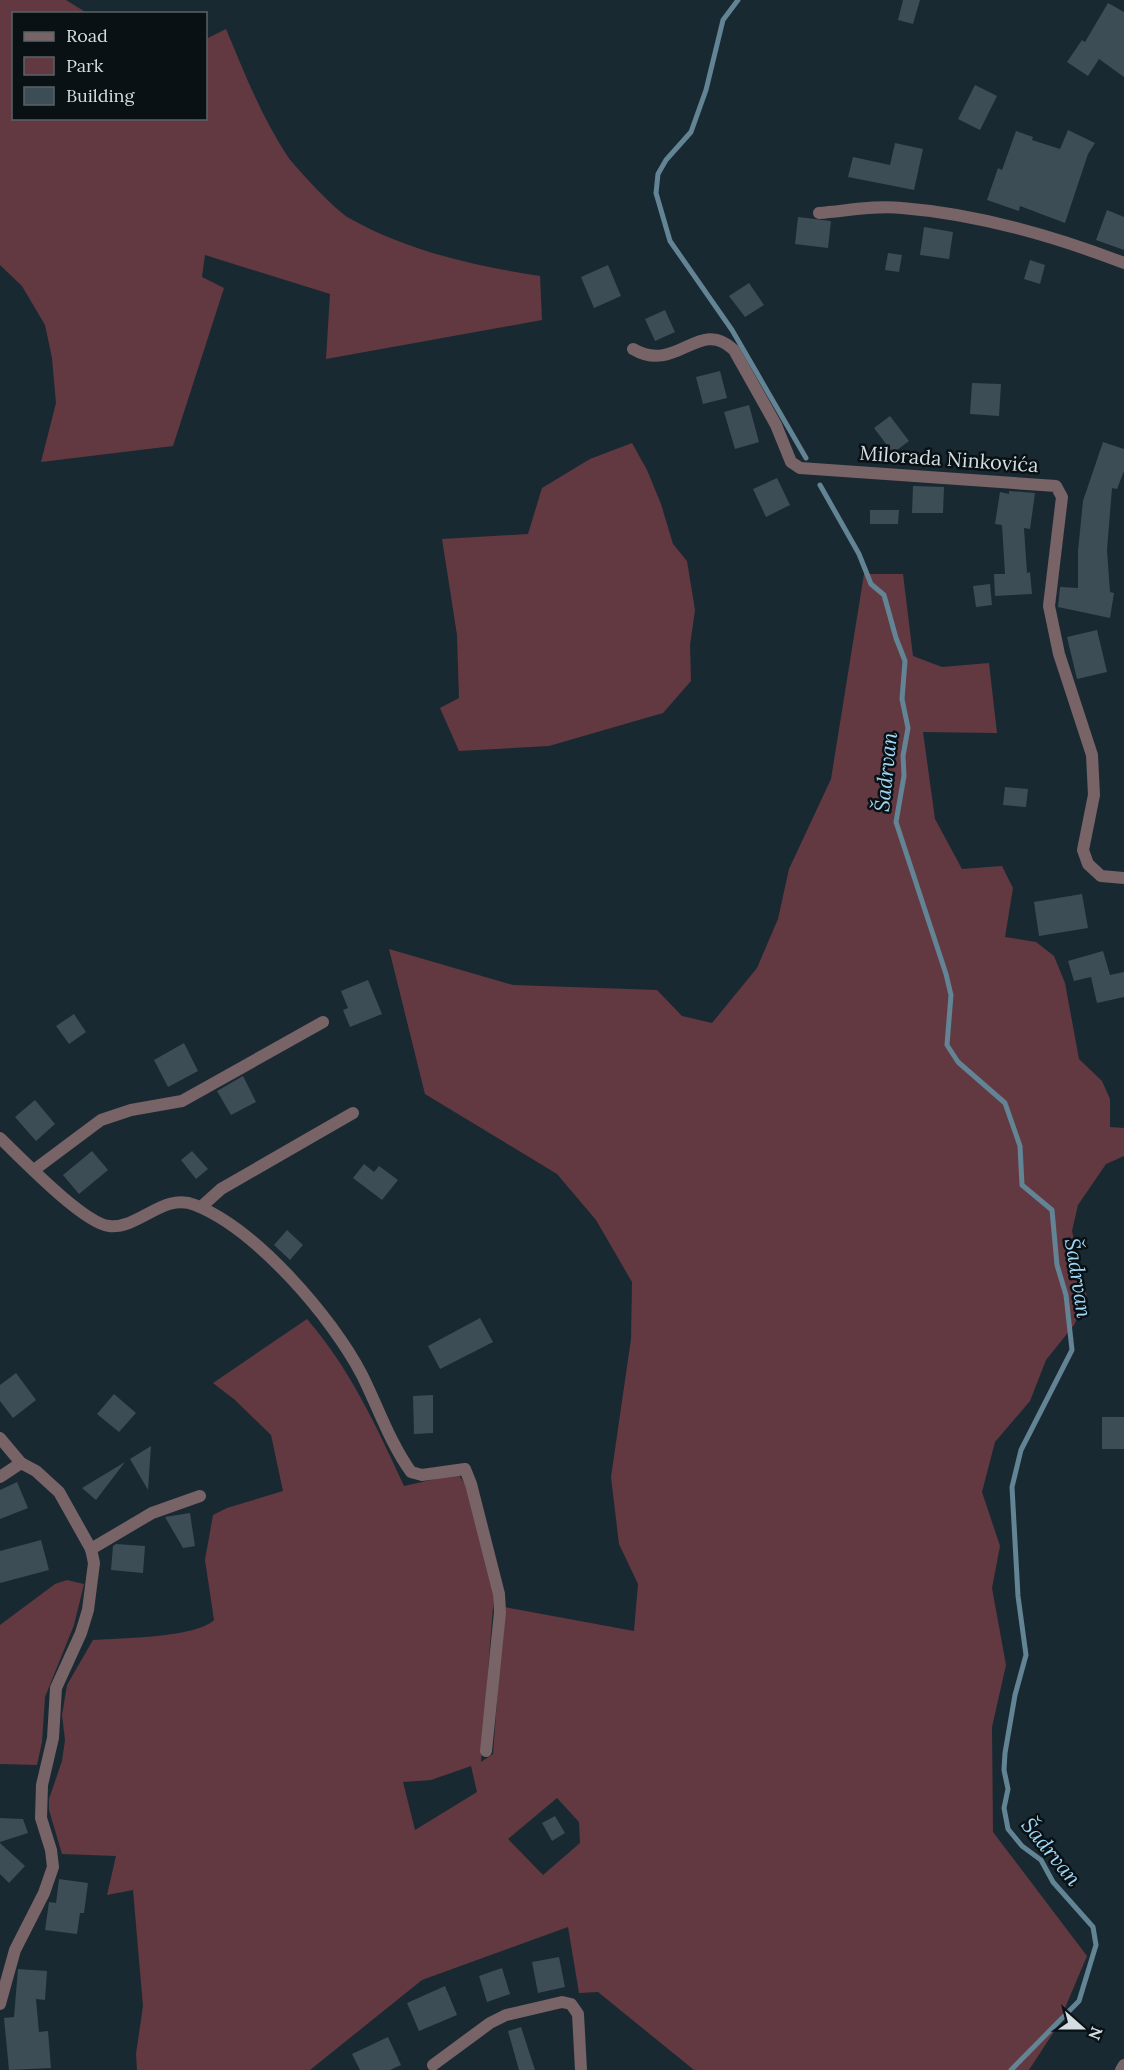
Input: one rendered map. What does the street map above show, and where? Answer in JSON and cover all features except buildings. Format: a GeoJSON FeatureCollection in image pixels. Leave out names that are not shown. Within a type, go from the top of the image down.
{"type":"FeatureCollection","features":[{"type":"Feature","properties":{"kind":"street"},"geometry":{"type":"LineString","coordinates":[[819,213],[900,207],[944,213],[1028,231],[1124,263]]}},
{"type":"Feature","properties":{"kind":"street","name":"Milorada Ninkovića"},"geometry":{"type":"LineString","coordinates":[[633,349],[645,356],[656,358],[669,356],[705,339],[726,342],[734,350],[776,425],[790,462],[800,468],[1017,482],[1056,486],[1060,489],[1062,497],[1049,606],[1059,654],[1092,755],[1094,795],[1083,850],[1088,864],[1101,876],[1124,878]]}},
{"type":"Feature","properties":{"kind":"street"},"geometry":{"type":"LineString","coordinates":[[34,1170],[101,1120],[132,1110],[182,1101],[323,1022]]}},
{"type":"Feature","properties":{"kind":"street"},"geometry":{"type":"LineString","coordinates":[[201,1207],[221,1189],[353,1113]]}},
{"type":"Feature","properties":{"kind":"street"},"geometry":{"type":"LineString","coordinates":[[0,1138],[90,1218],[107,1226],[132,1221],[165,1205],[192,1203],[231,1223],[262,1250],[336,1333],[362,1375],[411,1472],[422,1475],[456,1468],[465,1469],[471,1484],[499,1594],[500,1612],[486,1751]]}},
{"type":"Feature","properties":{"kind":"street"},"geometry":{"type":"LineString","coordinates":[[0,1438],[21,1463],[36,1471],[59,1492],[91,1549],[94,1563],[88,1610],[81,1633],[56,1688],[53,1738],[42,1785],[41,1818],[54,1858],[53,1866],[44,1893],[15,1950],[0,2004]]}},
{"type":"Feature","properties":{"kind":"street"},"geometry":{"type":"LineString","coordinates":[[0,1477],[21,1463]]}},
{"type":"Feature","properties":{"kind":"street"},"geometry":{"type":"LineString","coordinates":[[91,1549],[152,1513],[200,1496]]}},
{"type":"Feature","properties":{"kind":"street"},"geometry":{"type":"LineString","coordinates":[[433,2065],[490,2023],[506,2015],[562,2002],[571,2004],[578,2014],[581,2070]]}},
{"type":"Feature","properties":{"kind":"street"},"geometry":{"type":"LineString","coordinates":[[1121,2070],[1124,2065]]}},
{"type":"Feature","properties":{"kind":"green space"},"geometry":{"type":"Polygon","coordinates":[[[0,0],[66,0],[85,12],[12,12],[12,120],[207,120],[207,38],[226,29],[254,95],[288,157],[343,214],[394,240],[442,256],[540,276],[542,320],[326,359],[330,294],[205,255],[202,277],[224,288],[173,446],[41,462],[56,403],[52,358],[45,325],[22,286],[0,265],[0,0]]]}},
{"type":"Feature","properties":{"kind":"green space"},"geometry":{"type":"Polygon","coordinates":[[[632,443],[647,470],[661,504],[673,544],[687,561],[695,610],[690,645],[691,681],[663,713],[549,746],[459,751],[440,708],[459,698],[457,635],[442,539],[528,534],[542,488],[590,459],[632,443]]]}},
{"type":"Feature","properties":{"kind":"green space"},"geometry":{"type":"Polygon","coordinates":[[[864,574],[903,574],[913,656],[942,667],[989,663],[997,733],[923,732],[935,819],[962,869],[1002,866],[1013,888],[1005,937],[1036,942],[1054,956],[1065,983],[1079,1059],[1102,1081],[1110,1099],[1110,1127],[1124,1128],[1124,1156],[1106,1164],[1078,1205],[1072,1231],[1087,1297],[1074,1325],[1046,1360],[1030,1401],[995,1442],[982,1492],[1000,1546],[992,1588],[1006,1665],[992,1727],[993,1832],[1087,1956],[1057,2027],[1029,2070],[694,2070],[598,1992],[579,1993],[568,1927],[422,1980],[310,2070],[137,2070],[136,2054],[143,2006],[133,1890],[107,1895],[116,1856],[62,1854],[49,1810],[49,1799],[62,1761],[65,1740],[62,1715],[67,1685],[93,1640],[175,1634],[204,1626],[214,1620],[205,1560],[213,1515],[227,1508],[283,1491],[271,1435],[235,1400],[213,1383],[307,1319],[349,1378],[404,1486],[458,1474],[467,1487],[494,1594],[481,1762],[493,1754],[504,1607],[634,1631],[638,1584],[619,1544],[611,1477],[631,1339],[632,1282],[596,1220],[557,1174],[425,1094],[389,949],[513,985],[657,990],[682,1016],[712,1023],[757,968],[778,919],[789,869],[831,779],[864,574]],[[471,1766],[431,1780],[403,1782],[415,1830],[477,1792],[471,1766]],[[557,1798],[508,1839],[543,1875],[580,1843],[579,1822],[557,1798]]]}},
{"type":"Feature","properties":{"kind":"green space"},"geometry":{"type":"Polygon","coordinates":[[[67,1580],[84,1584],[74,1625],[45,1697],[42,1742],[37,1765],[0,1764],[0,1625],[55,1584],[67,1580]]]}},
{"type":"Feature","properties":{"kind":"waterway"},"geometry":{"type":"LineString","coordinates":[[738,0],[723,20],[706,90],[691,132],[666,160],[658,174],[656,193],[670,241],[732,330],[806,458]]}},
{"type":"Feature","properties":{"kind":"waterway","name":"Šadrvan"},"geometry":{"type":"LineString","coordinates":[[820,485],[859,554],[871,584],[884,595],[905,661],[902,699],[908,728],[903,756],[904,776],[896,822],[951,995],[947,1045],[958,1062],[1005,1103],[1020,1146],[1022,1185],[1052,1210],[1057,1265],[1066,1295],[1072,1350],[1021,1450],[1012,1487],[1018,1596],[1026,1655],[1015,1695],[1005,1753],[1004,1770],[1008,1789],[1004,1808],[1008,1829],[1022,1846],[1041,1860],[1053,1882],[1093,1927],[1096,1945],[1079,2001],[1011,2070]]}}]}
